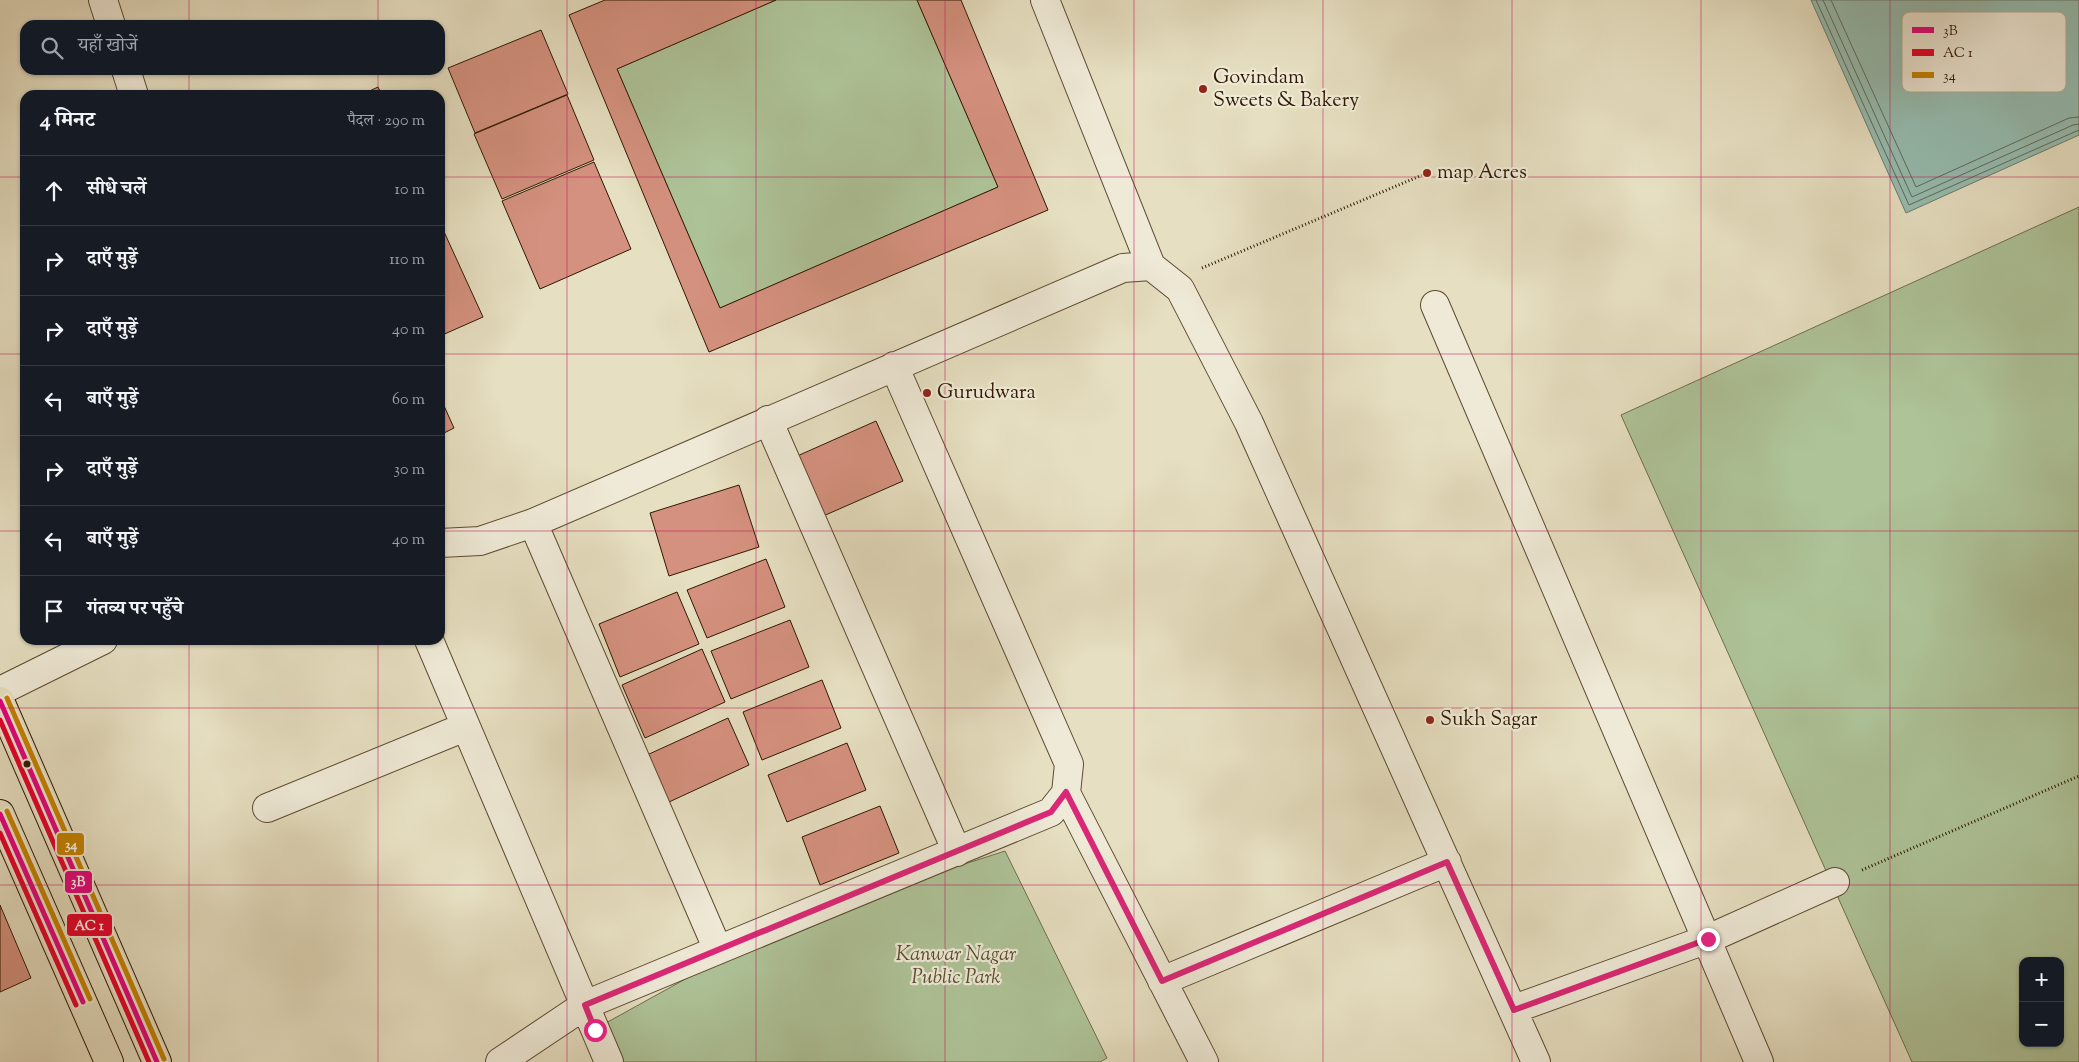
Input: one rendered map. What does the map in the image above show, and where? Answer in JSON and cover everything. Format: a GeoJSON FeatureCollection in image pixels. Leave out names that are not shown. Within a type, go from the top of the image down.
{"type":"FeatureCollection","features":[{"type":"Feature","properties":{"kind":"main road"},"geometry":{"type":"LineString","coordinates":[[0,701],[157,1062]]}},
{"type":"Feature","properties":{"kind":"main road"},"geometry":{"type":"LineString","coordinates":[[0,814],[105,1061]]}},
{"type":"Feature","properties":{"kind":"street"},"geometry":{"type":"LineString","coordinates":[[103,0],[109,20]]}},
{"type":"Feature","properties":{"kind":"street"},"geometry":{"type":"LineString","coordinates":[[1046,0],[1161,274],[1180,289],[1249,424],[1536,1062]]}},
{"type":"Feature","properties":{"kind":"street"},"geometry":{"type":"LineString","coordinates":[[128,75],[132,90]]}},
{"type":"Feature","properties":{"kind":"street"},"geometry":{"type":"LineString","coordinates":[[445,543],[480,541],[533,523],[1124,268],[1161,274]]}},
{"type":"Feature","properties":{"kind":"street"},"geometry":{"type":"LineString","coordinates":[[1435,305],[1708,939],[1759,1062]]}},
{"type":"Feature","properties":{"kind":"street"},"geometry":{"type":"LineString","coordinates":[[500,1062],[585,1005],[1051,812],[1066,792],[1069,764],[894,366]]}},
{"type":"Feature","properties":{"kind":"street"},"geometry":{"type":"LineString","coordinates":[[768,420],[957,852]]}},
{"type":"Feature","properties":{"kind":"street"},"geometry":{"type":"LineString","coordinates":[[533,523],[718,950]]}},
{"type":"Feature","properties":{"kind":"street"},"geometry":{"type":"LineString","coordinates":[[0,690],[93,645]]}},
{"type":"Feature","properties":{"kind":"street"},"geometry":{"type":"LineString","coordinates":[[431,645],[609,1062]]}},
{"type":"Feature","properties":{"kind":"street"},"geometry":{"type":"LineString","coordinates":[[268,808],[465,727]]}},
{"type":"Feature","properties":{"kind":"street"},"geometry":{"type":"LineString","coordinates":[[1066,792],[1204,1062]]}},
{"type":"Feature","properties":{"kind":"street"},"geometry":{"type":"LineString","coordinates":[[1162,981],[1447,862]]}},
{"type":"Feature","properties":{"kind":"street"},"geometry":{"type":"LineString","coordinates":[[1514,1010],[1708,939],[1835,882]]}},
{"type":"Feature","properties":{"kind":"path"},"geometry":{"type":"LineString","coordinates":[[1161,274],[1427,173]]}},
{"type":"Feature","properties":{"kind":"path"},"geometry":{"type":"LineString","coordinates":[[1835,882],[2079,776]]}},
{"type":"Feature","properties":{"kind":"green space"},"geometry":{"type":"Polygon","coordinates":[[[776,0],[917,0],[998,187],[720,308],[617,69],[776,0]]]}},
{"type":"Feature","properties":{"kind":"green space"},"geometry":{"type":"Polygon","coordinates":[[[2079,207],[2079,1062],[1912,1062],[1621,415],[2079,207]]]}},
{"type":"Feature","properties":{"kind":"green space","name":"Kanwar Nagar Public Park"},"geometry":{"type":"Polygon","coordinates":[[[1005,851],[1107,1058],[1100,1062],[611,1062],[595,1029],[794,919],[1005,851]]]}},
{"type":"Feature","properties":{"kind":"water"},"geometry":{"type":"Polygon","coordinates":[[[1811,0],[2079,0],[2079,135],[1906,213],[1811,0]]]}},
{"type":"Feature","properties":{"kind":"building"},"geometry":{"type":"Polygon","coordinates":[[[605,0],[776,0],[617,69],[720,308],[998,187],[917,0],[961,0],[1048,210],[709,352],[569,15],[605,0]]]}},
{"type":"Feature","properties":{"kind":"building"},"geometry":{"type":"Polygon","coordinates":[[[541,30],[568,94],[475,133],[448,68],[541,30]]]}},
{"type":"Feature","properties":{"kind":"building"},"geometry":{"type":"Polygon","coordinates":[[[567,95],[594,160],[502,199],[474,134],[567,95]]]}},
{"type":"Feature","properties":{"kind":"building"},"geometry":{"type":"Polygon","coordinates":[[[594,162],[631,249],[540,289],[502,201],[594,162]]]}},
{"type":"Feature","properties":{"kind":"building"},"geometry":{"type":"Polygon","coordinates":[[[445,234],[483,317],[445,334],[445,234]]]}},
{"type":"Feature","properties":{"kind":"building"},"geometry":{"type":"Polygon","coordinates":[[[445,408],[454,428],[445,432],[445,408]]]}},
{"type":"Feature","properties":{"kind":"building"},"geometry":{"type":"Polygon","coordinates":[[[876,421],[903,481],[821,517],[795,457],[876,421]]]}},
{"type":"Feature","properties":{"kind":"building"},"geometry":{"type":"Polygon","coordinates":[[[739,485],[759,547],[669,576],[650,513],[739,485]]]}},
{"type":"Feature","properties":{"kind":"building"},"geometry":{"type":"Polygon","coordinates":[[[766,559],[785,607],[707,638],[687,590],[766,559]]]}},
{"type":"Feature","properties":{"kind":"building"},"geometry":{"type":"Polygon","coordinates":[[[677,592],[699,644],[620,677],[599,624],[677,592]]]}},
{"type":"Feature","properties":{"kind":"building"},"geometry":{"type":"Polygon","coordinates":[[[790,620],[809,667],[731,699],[711,651],[790,620]]]}},
{"type":"Feature","properties":{"kind":"building"},"geometry":{"type":"Polygon","coordinates":[[[702,649],[725,702],[645,738],[622,685],[702,649]]]}},
{"type":"Feature","properties":{"kind":"building"},"geometry":{"type":"Polygon","coordinates":[[[822,680],[841,728],[762,760],[743,712],[822,680]]]}},
{"type":"Feature","properties":{"kind":"building"},"geometry":{"type":"Polygon","coordinates":[[[728,718],[749,765],[669,802],[647,755],[728,718]]]}},
{"type":"Feature","properties":{"kind":"building"},"geometry":{"type":"Polygon","coordinates":[[[847,743],[866,790],[787,822],[768,775],[847,743]]]}},
{"type":"Feature","properties":{"kind":"building"},"geometry":{"type":"Polygon","coordinates":[[[880,806],[899,853],[820,885],[802,837],[880,806]]]}},
{"type":"Feature","properties":{"kind":"building"},"geometry":{"type":"Polygon","coordinates":[[[0,905],[31,978],[0,992],[0,905]]]}},
{"type":"Feature","properties":{"kind":"transit line","name":"34"},"geometry":{"type":"LineString","coordinates":[[7,698],[164,1059]]}},
{"type":"Feature","properties":{"kind":"transit line","name":"3B"},"geometry":{"type":"LineString","coordinates":[[0,701],[157,1062]]}},
{"type":"Feature","properties":{"kind":"transit line"},"geometry":{"type":"LineString","coordinates":[[0,720],[149,1062]]}},
{"type":"Feature","properties":{"kind":"transit line","name":"34"},"geometry":{"type":"LineString","coordinates":[[7,811],[90,999]]}},
{"type":"Feature","properties":{"kind":"transit line","name":"3B"},"geometry":{"type":"LineString","coordinates":[[0,814],[83,1002]]}},
{"type":"Feature","properties":{"kind":"transit line"},"geometry":{"type":"LineString","coordinates":[[0,833],[76,1005]]}},
{"type":"Feature","properties":{"kind":"place","name":"Govindam Sweets & Bakery"},"geometry":{"type":"Point","coordinates":[1203,89]}},
{"type":"Feature","properties":{"kind":"place","name":"map Acres"},"geometry":{"type":"Point","coordinates":[1427,173]}},
{"type":"Feature","properties":{"kind":"place","name":"Gurudwara"},"geometry":{"type":"Point","coordinates":[927,393]}},
{"type":"Feature","properties":{"kind":"place","name":"Sukh Sagar"},"geometry":{"type":"Point","coordinates":[1430,720]}},
{"type":"Feature","properties":{"kind":"route"},"geometry":{"type":"LineString","coordinates":[[595,1030],[585,1005],[1051,812],[1066,792],[1162,981],[1447,862],[1514,1010],[1708,939]]}}]}
